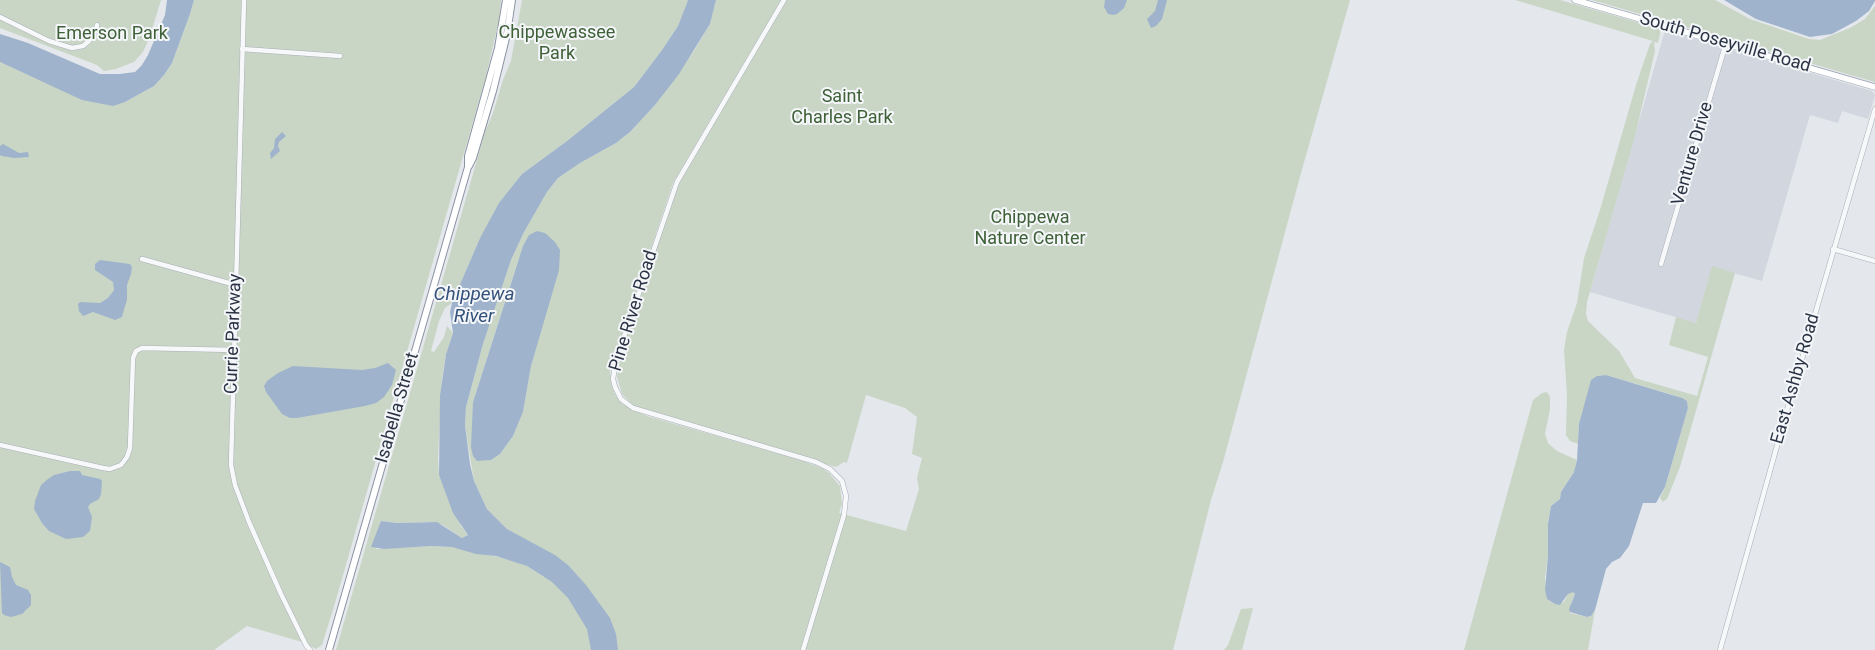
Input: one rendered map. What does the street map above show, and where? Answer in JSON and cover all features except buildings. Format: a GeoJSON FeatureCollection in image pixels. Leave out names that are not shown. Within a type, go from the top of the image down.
{"type":"FeatureCollection","features":[{"type":"Feature","properties":{"kind":"highway","name":"Isabella Street"},"geometry":{"type":"LineString","coordinates":[[329,650],[468,167],[468,156],[498,48],[506,0]]}},
{"type":"Feature","properties":{"kind":"highway","name":"Isabella Street"},"geometry":{"type":"LineString","coordinates":[[468,167],[474,158],[494,91],[507,34],[512,0]]}},
{"type":"Feature","properties":{"kind":"main road","name":"South Poseyville Road"},"geometry":{"type":"LineString","coordinates":[[1574,0],[1875,87]]}},
{"type":"Feature","properties":{"kind":"street","name":"Currie Parkway"},"geometry":{"type":"LineString","coordinates":[[244,0],[231,456],[235,485],[248,522],[281,594],[310,650]]}},
{"type":"Feature","properties":{"kind":"street","name":"Pine River Road"},"geometry":{"type":"LineString","coordinates":[[784,0],[677,182],[619,351],[614,370],[614,379],[615,387],[621,399],[633,408],[816,462],[838,475],[845,489],[844,514],[803,650]]}},
{"type":"Feature","properties":{"kind":"street"},"geometry":{"type":"LineString","coordinates":[[0,17],[49,41],[72,48],[83,46],[90,41],[97,25]]}},
{"type":"Feature","properties":{"kind":"street","name":"Venture Drive"},"geometry":{"type":"LineString","coordinates":[[1661,264],[1726,43]]}},
{"type":"Feature","properties":{"kind":"street"},"geometry":{"type":"LineString","coordinates":[[242,50],[340,56]]}},
{"type":"Feature","properties":{"kind":"street","name":"East Ashby Road"},"geometry":{"type":"LineString","coordinates":[[1720,650],[1875,109]]}},
{"type":"Feature","properties":{"kind":"street"},"geometry":{"type":"LineString","coordinates":[[1834,250],[1875,261]]}},
{"type":"Feature","properties":{"kind":"street"},"geometry":{"type":"LineString","coordinates":[[142,259],[236,285]]}},
{"type":"Feature","properties":{"kind":"street"},"geometry":{"type":"LineString","coordinates":[[0,445],[103,468],[110,469],[120,465],[127,457],[130,448],[133,358],[136,351],[142,348],[235,350]]}},
{"type":"Feature","properties":{"kind":"shaded area"},"geometry":{"type":"Polygon","coordinates":[[[1665,30],[1872,91],[1875,95],[1868,119],[1842,111],[1838,123],[1810,115],[1762,281],[1712,267],[1696,323],[1590,292],[1665,30]]]}},
{"type":"Feature","properties":{"kind":"green space","name":"Emerson Park"},"geometry":{"type":"Polygon","coordinates":[[[0,0],[161,0],[143,52],[134,62],[116,69],[104,71],[97,65],[0,28],[0,0]]]}},
{"type":"Feature","properties":{"kind":"green space"},"geometry":{"type":"Polygon","coordinates":[[[194,0],[501,0],[499,20],[486,76],[335,603],[322,645],[316,649],[302,642],[247,626],[214,650],[0,650],[0,62],[37,79],[125,102],[154,86],[164,75],[172,63],[194,0]]]}},
{"type":"Feature","properties":{"kind":"green space"},"geometry":{"type":"Polygon","coordinates":[[[522,0],[688,0],[678,26],[634,87],[567,141],[522,174],[480,238],[452,303],[445,308],[439,321],[431,351],[434,352],[444,337],[447,326],[453,333],[446,354],[442,379],[438,458],[439,475],[461,526],[468,535],[462,538],[443,525],[433,522],[397,523],[381,521],[376,549],[431,546],[452,547],[512,560],[527,566],[544,577],[561,561],[507,529],[487,509],[474,481],[465,425],[466,407],[483,344],[511,260],[524,232],[547,192],[558,178],[616,143],[630,132],[655,105],[694,51],[710,24],[716,0],[781,0],[673,183],[612,364],[610,371],[612,386],[622,404],[647,416],[822,468],[840,486],[842,504],[839,513],[906,531],[919,489],[917,478],[922,458],[912,454],[917,417],[905,408],[866,395],[847,463],[844,462],[836,467],[634,406],[622,394],[617,377],[620,356],[677,187],[787,0],[1350,0],[1211,500],[1173,650],[336,650],[485,132],[511,61],[522,0]],[[519,258],[473,402],[491,460],[500,454],[513,436],[523,412],[531,366],[540,331],[519,258]]]}},
{"type":"Feature","properties":{"kind":"green space"},"geometry":{"type":"Polygon","coordinates":[[[1515,0],[1560,0],[1661,29],[1658,43],[1654,42],[1655,51],[1635,136],[1587,302],[1586,314],[1588,321],[1619,351],[1635,378],[1697,396],[1708,357],[1669,345],[1676,317],[1696,323],[1712,266],[1735,273],[1680,467],[1667,499],[1663,502],[1660,498],[1665,487],[1688,408],[1687,401],[1606,375],[1597,376],[1579,424],[1578,444],[1570,441],[1566,435],[1567,394],[1564,350],[1567,332],[1577,303],[1584,258],[1600,210],[1636,85],[1650,44],[1653,41],[1515,0]]]}},
{"type":"Feature","properties":{"kind":"green space"},"geometry":{"type":"Polygon","coordinates":[[[1592,0],[1715,0],[1750,19],[1809,39],[1820,40],[1850,28],[1865,19],[1875,6],[1875,82],[1592,0]]]}},
{"type":"Feature","properties":{"kind":"green space"},"geometry":{"type":"Polygon","coordinates":[[[1547,392],[1550,397],[1550,409],[1545,434],[1548,443],[1557,451],[1577,460],[1574,472],[1561,492],[1560,499],[1551,506],[1545,578],[1547,599],[1555,604],[1564,602],[1568,594],[1573,591],[1575,594],[1571,603],[1570,613],[1587,617],[1591,616],[1595,610],[1588,650],[1464,650],[1533,400],[1542,393],[1547,392]]]}},
{"type":"Feature","properties":{"kind":"green space"},"geometry":{"type":"Polygon","coordinates":[[[1253,608],[1242,650],[1224,650],[1228,645],[1241,609],[1253,608]]]}},
{"type":"Feature","properties":{"kind":"water"},"geometry":{"type":"Polygon","coordinates":[[[167,0],[194,0],[172,63],[154,86],[125,102],[113,106],[82,100],[0,62],[0,34],[28,43],[100,74],[135,72],[148,55],[165,15],[167,0]]]}},
{"type":"Feature","properties":{"kind":"water","name":"Chippewa River"},"geometry":{"type":"Polygon","coordinates":[[[688,0],[716,0],[710,24],[679,74],[655,105],[630,132],[616,143],[558,178],[547,192],[524,232],[511,260],[483,344],[466,407],[465,425],[470,464],[474,481],[487,509],[507,529],[555,555],[568,565],[586,585],[610,618],[616,634],[618,650],[591,650],[587,629],[568,598],[552,582],[527,566],[496,556],[476,554],[452,547],[431,546],[384,549],[371,547],[381,521],[397,523],[437,522],[462,538],[468,535],[453,513],[439,475],[440,396],[446,354],[453,333],[450,312],[452,303],[480,238],[499,203],[522,174],[567,141],[634,87],[678,26],[688,0]]]}},
{"type":"Feature","properties":{"kind":"water"},"geometry":{"type":"Polygon","coordinates":[[[1105,0],[1127,0],[1124,8],[1113,15],[1108,14],[1104,7],[1105,0]]]}},
{"type":"Feature","properties":{"kind":"water"},"geometry":{"type":"Polygon","coordinates":[[[1158,0],[1167,0],[1162,19],[1156,26],[1151,28],[1147,19],[1155,11],[1158,0]]]}},
{"type":"Feature","properties":{"kind":"water"},"geometry":{"type":"Polygon","coordinates":[[[1724,0],[1875,1],[1869,11],[1856,21],[1832,34],[1810,37],[1756,19],[1724,0]]]}},
{"type":"Feature","properties":{"kind":"water"},"geometry":{"type":"Polygon","coordinates":[[[282,132],[286,136],[279,142],[280,151],[271,159],[270,153],[274,148],[275,139],[282,132]]]}},
{"type":"Feature","properties":{"kind":"water"},"geometry":{"type":"Polygon","coordinates":[[[3,144],[19,153],[28,152],[29,157],[14,158],[0,155],[0,146],[3,144]]]}},
{"type":"Feature","properties":{"kind":"water"},"geometry":{"type":"Polygon","coordinates":[[[537,231],[545,233],[555,242],[560,250],[559,270],[531,366],[523,412],[513,436],[500,454],[491,460],[477,461],[473,456],[471,447],[473,402],[523,246],[529,235],[537,231]]]}},
{"type":"Feature","properties":{"kind":"water"},"geometry":{"type":"Polygon","coordinates":[[[100,260],[130,264],[132,267],[127,285],[127,300],[122,317],[115,320],[93,312],[83,316],[79,311],[78,304],[80,302],[100,303],[108,298],[114,290],[113,282],[95,270],[95,264],[100,260]]]}},
{"type":"Feature","properties":{"kind":"water"},"geometry":{"type":"Polygon","coordinates":[[[388,363],[396,370],[392,385],[384,397],[376,403],[365,406],[290,418],[282,414],[266,392],[264,386],[267,381],[278,373],[293,366],[362,370],[388,363]]]}},
{"type":"Feature","properties":{"kind":"water"},"geometry":{"type":"Polygon","coordinates":[[[1606,375],[1682,398],[1687,401],[1688,408],[1665,487],[1656,503],[1643,503],[1629,546],[1620,558],[1612,562],[1606,569],[1595,610],[1591,616],[1587,617],[1570,612],[1569,609],[1575,594],[1573,592],[1568,594],[1560,605],[1547,599],[1545,590],[1548,524],[1551,506],[1560,499],[1561,492],[1574,472],[1577,460],[1579,424],[1591,380],[1597,376],[1606,375]]]}},
{"type":"Feature","properties":{"kind":"water"},"geometry":{"type":"Polygon","coordinates":[[[70,471],[80,471],[82,475],[102,481],[99,499],[88,507],[92,517],[90,531],[83,537],[66,539],[49,531],[34,509],[41,485],[54,475],[70,471]]]}},
{"type":"Feature","properties":{"kind":"water"},"geometry":{"type":"Polygon","coordinates":[[[0,562],[10,567],[16,585],[28,590],[31,595],[31,605],[22,614],[11,617],[2,613],[0,562]]]}},
{"type":"Feature","properties":{"kind":"park label","name":"Chippewassee Park"},"geometry":{"type":"Point","coordinates":[557,43]}},
{"type":"Feature","properties":{"kind":"park label","name":"Saint Charles Park"},"geometry":{"type":"Point","coordinates":[842,107]}},
{"type":"Feature","properties":{"kind":"park label","name":"Chippewa Nature Center"},"geometry":{"type":"Point","coordinates":[1030,228]}}]}
